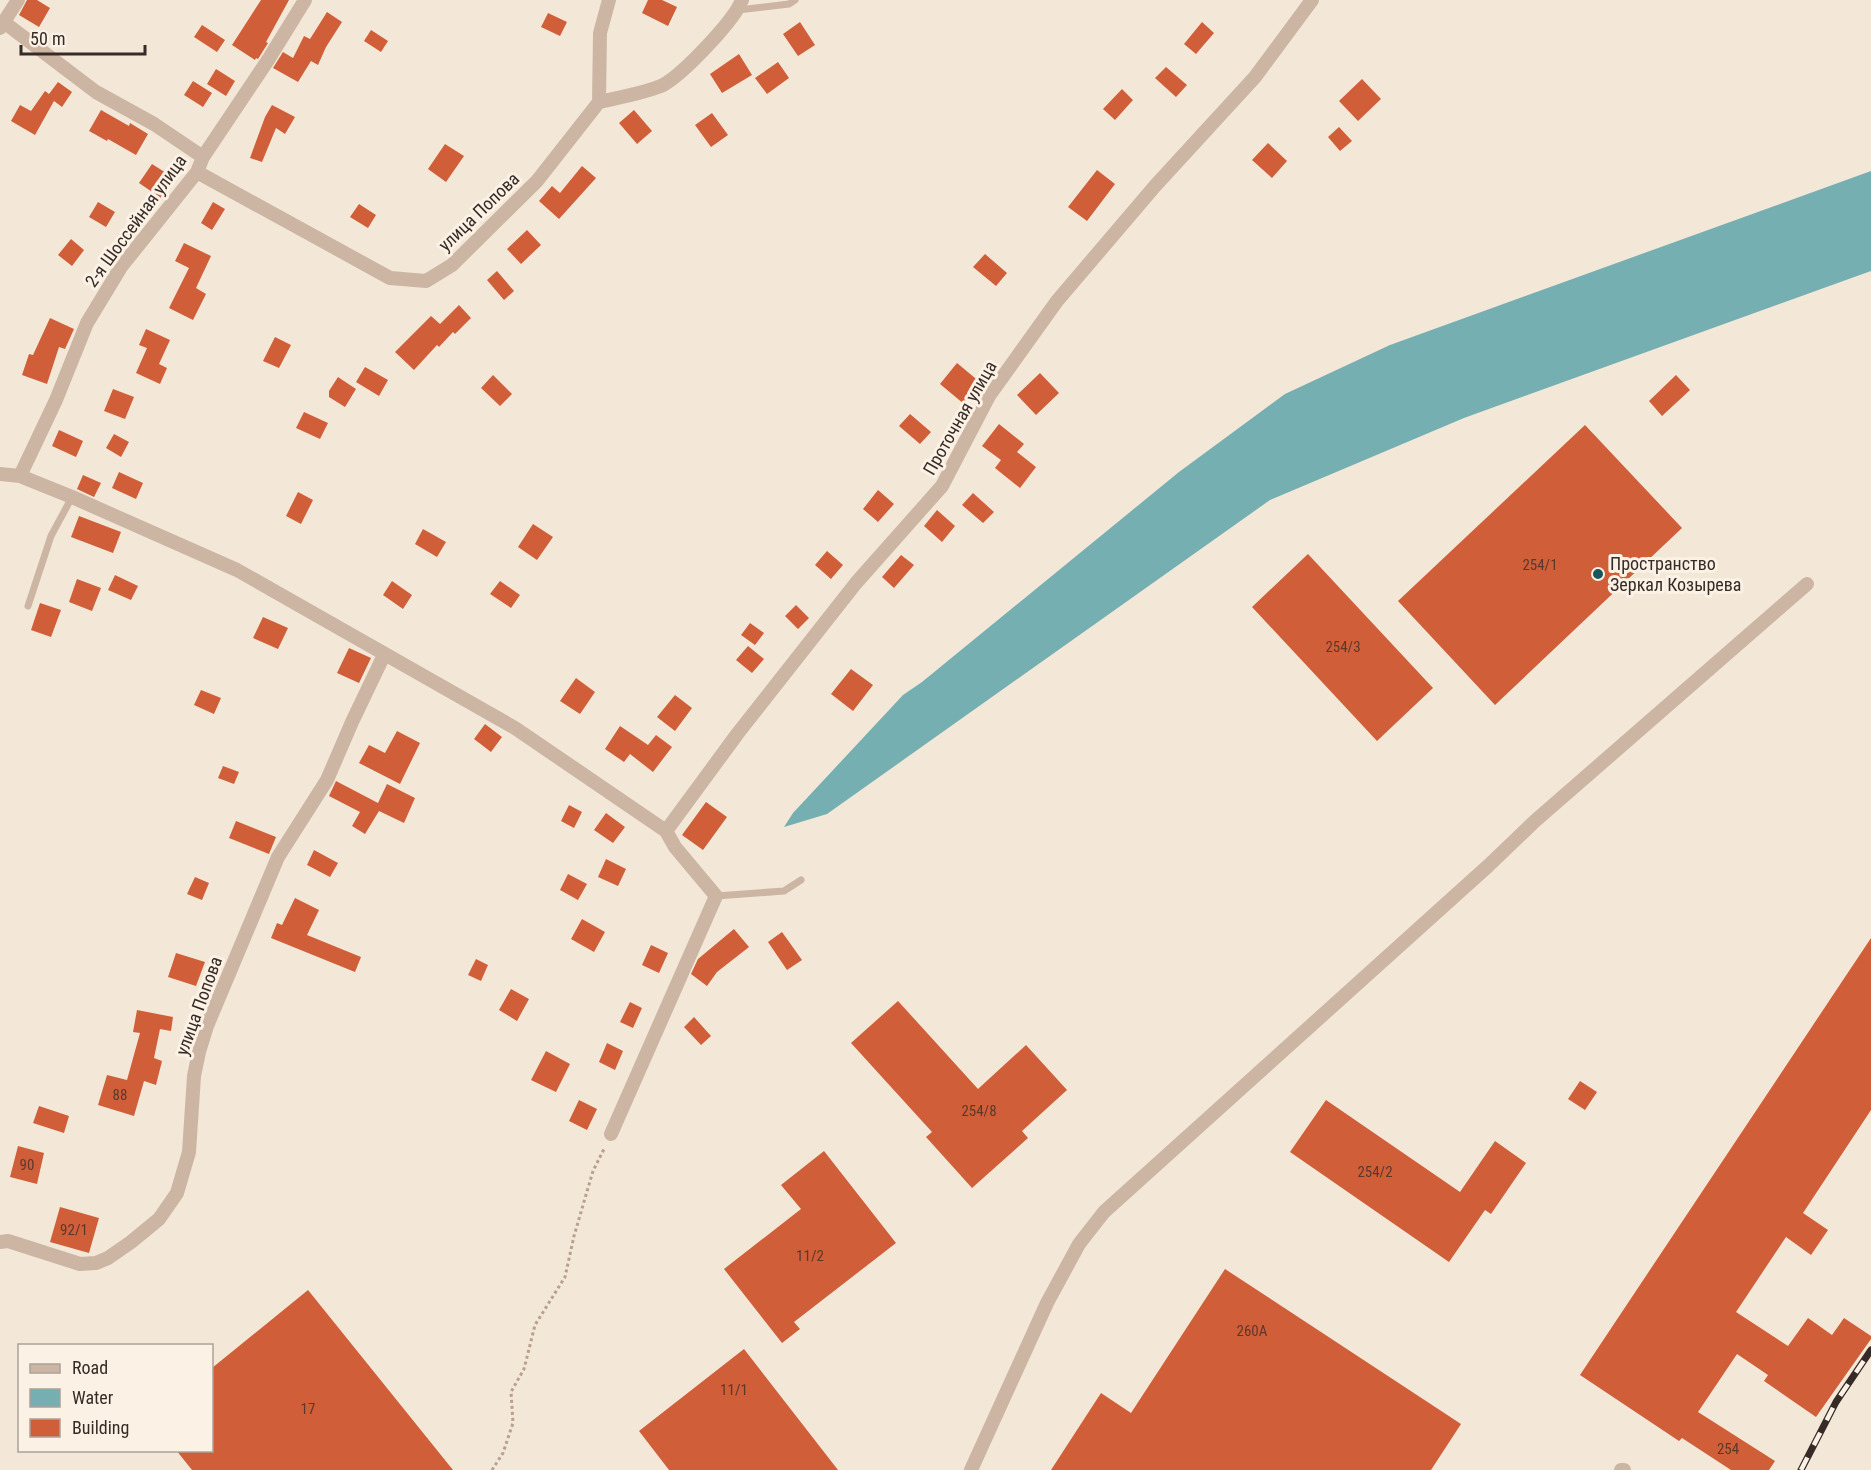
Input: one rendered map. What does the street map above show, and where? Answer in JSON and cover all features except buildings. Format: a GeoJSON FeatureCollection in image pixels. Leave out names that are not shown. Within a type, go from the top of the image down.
{"type":"FeatureCollection","features":[{"type":"Feature","properties":{"kind":"street"},"geometry":{"type":"LineString","coordinates":[[18,0],[2,25],[96,92],[154,124],[203,157]]}},
{"type":"Feature","properties":{"kind":"street","name":"2-я Шоссейная улица"},"geometry":{"type":"LineString","coordinates":[[20,476],[56,400],[87,323],[121,267],[197,172],[203,157],[305,0]]}},
{"type":"Feature","properties":{"kind":"street"},"geometry":{"type":"LineString","coordinates":[[609,0],[600,33],[599,102],[663,85],[699,55],[740,5]]}},
{"type":"Feature","properties":{"kind":"street","name":"Проточная улица"},"geometry":{"type":"LineString","coordinates":[[666,831],[738,733],[856,583],[942,486],[989,396],[1057,301],[1155,186],[1255,77],[1312,0]]}},
{"type":"Feature","properties":{"kind":"street","name":"улица Попова"},"geometry":{"type":"LineString","coordinates":[[197,172],[390,278],[426,281],[452,265],[537,181],[599,102]]}},
{"type":"Feature","properties":{"kind":"street"},"geometry":{"type":"LineString","coordinates":[[0,474],[20,476],[72,496],[237,570],[515,728],[666,831],[675,848],[716,896],[611,1134]]}},
{"type":"Feature","properties":{"kind":"street"},"geometry":{"type":"LineString","coordinates":[[971,1470],[1047,1303],[1079,1244],[1104,1212],[1535,821],[1807,584]]}},
{"type":"Feature","properties":{"kind":"street","name":"улица Попова"},"geometry":{"type":"LineString","coordinates":[[0,1242],[8,1241],[80,1264],[96,1263],[108,1258],[159,1220],[177,1193],[189,1152],[194,1076],[207,1026],[278,857],[327,780],[384,655]]}},
{"type":"Feature","properties":{"kind":"lane"},"geometry":{"type":"LineString","coordinates":[[740,5],[789,4],[795,0]]}},
{"type":"Feature","properties":{"kind":"lane"},"geometry":{"type":"LineString","coordinates":[[28,606],[51,536],[72,496]]}},
{"type":"Feature","properties":{"kind":"lane"},"geometry":{"type":"LineString","coordinates":[[716,896],[784,891],[801,880]]}},
{"type":"Feature","properties":{"kind":"path"},"geometry":{"type":"LineString","coordinates":[[492,1470],[503,1453],[513,1423],[511,1392],[524,1369],[535,1325],[565,1277],[593,1171],[611,1134]]}},
{"type":"Feature","properties":{"kind":"water"},"geometry":{"type":"Polygon","coordinates":[[[1871,171],[1871,271],[1464,418],[1270,500],[827,814],[784,827],[793,813],[903,695],[922,682],[1179,472],[1285,394],[1390,345],[1871,171]]]}},
{"type":"Feature","properties":{"kind":"railway"},"geometry":{"type":"LineString","coordinates":[[1801,1470],[1836,1402],[1871,1350]]}},
{"type":"Feature","properties":{"kind":"place","name":"Пространство Зеркал Козырева"},"geometry":{"type":"Point","coordinates":[1598,574]}}]}
